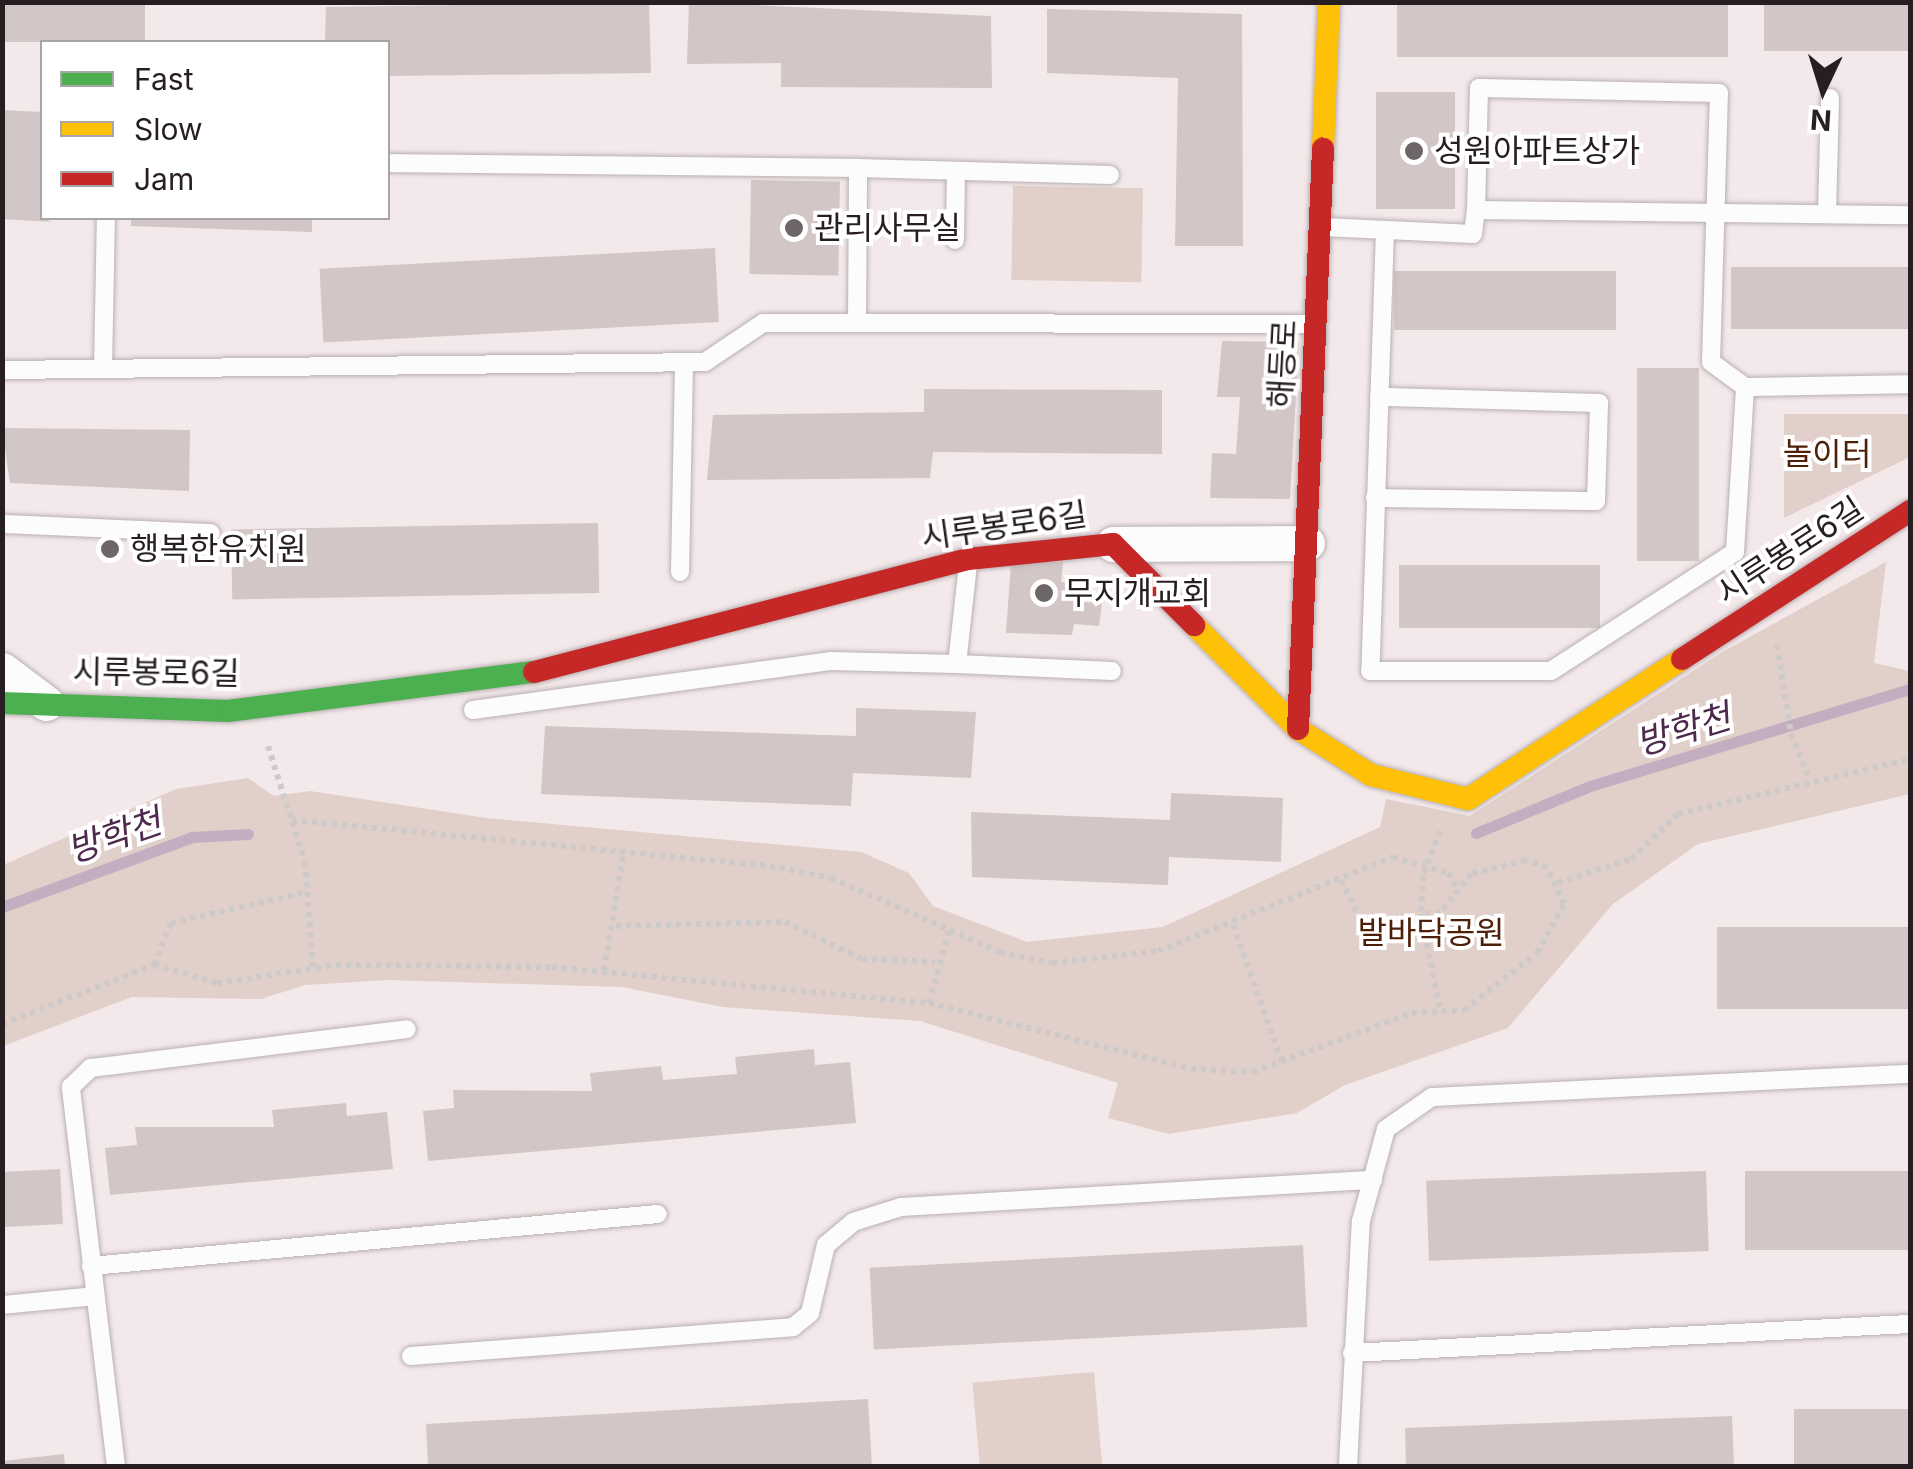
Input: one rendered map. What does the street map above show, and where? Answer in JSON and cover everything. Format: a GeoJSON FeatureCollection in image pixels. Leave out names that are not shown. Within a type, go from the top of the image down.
{"type":"FeatureCollection","features":[{"type":"Feature","properties":{"kind":"street","name":"해등로"},"geometry":{"type":"LineString","coordinates":[[1298,729],[1329,2]]}},
{"type":"Feature","properties":{"kind":"street","name":"시루봉로6길"},"geometry":{"type":"LineString","coordinates":[[2,703],[256,707],[532,673],[968,560],[1113,544],[1298,729],[1371,775],[1455,798],[1495,789],[1910,511]]}},
{"type":"Feature","properties":{"kind":"street"},"geometry":{"type":"LineString","coordinates":[[1113,544],[1307,544]]}},
{"type":"Feature","properties":{"kind":"street"},"geometry":{"type":"LineString","coordinates":[[2,670],[46,703]]}},
{"type":"Feature","properties":{"kind":"lane"},"geometry":{"type":"LineString","coordinates":[[1322,227],[1473,234],[1479,88],[1718,93],[1711,362],[1745,387],[1910,384]]}},
{"type":"Feature","properties":{"kind":"lane"},"geometry":{"type":"LineString","coordinates":[[1827,214],[1830,98]]}},
{"type":"Feature","properties":{"kind":"lane"},"geometry":{"type":"LineString","coordinates":[[390,163],[1110,174]]}},
{"type":"Feature","properties":{"kind":"lane"},"geometry":{"type":"LineString","coordinates":[[856,323],[858,168]]}},
{"type":"Feature","properties":{"kind":"lane"},"geometry":{"type":"LineString","coordinates":[[955,240],[956,171]]}},
{"type":"Feature","properties":{"kind":"lane"},"geometry":{"type":"LineString","coordinates":[[1476,210],[1910,215]]}},
{"type":"Feature","properties":{"kind":"lane"},"geometry":{"type":"LineString","coordinates":[[104,369],[106,220]]}},
{"type":"Feature","properties":{"kind":"lane"},"geometry":{"type":"LineString","coordinates":[[1384,230],[1370,671],[1551,671],[1735,552],[1745,387]]}},
{"type":"Feature","properties":{"kind":"lane"},"geometry":{"type":"LineString","coordinates":[[2,370],[705,362],[763,323],[1317,324]]}},
{"type":"Feature","properties":{"kind":"lane"},"geometry":{"type":"LineString","coordinates":[[680,572],[684,363]]}},
{"type":"Feature","properties":{"kind":"lane"},"geometry":{"type":"LineString","coordinates":[[1376,498],[1596,501],[1598,442],[1599,403],[1379,397]]}},
{"type":"Feature","properties":{"kind":"lane"},"geometry":{"type":"LineString","coordinates":[[2,524],[211,533]]}},
{"type":"Feature","properties":{"kind":"lane"},"geometry":{"type":"LineString","coordinates":[[957,664],[968,560]]}},
{"type":"Feature","properties":{"kind":"lane"},"geometry":{"type":"LineString","coordinates":[[474,710],[830,660],[1112,671]]}},
{"type":"Feature","properties":{"kind":"lane"},"geometry":{"type":"LineString","coordinates":[[116,1466],[72,1087],[92,1068],[407,1029]]}},
{"type":"Feature","properties":{"kind":"lane"},"geometry":{"type":"LineString","coordinates":[[1348,1466],[1352,1353],[1373,1180],[1386,1129],[1432,1097],[1910,1074]]}},
{"type":"Feature","properties":{"kind":"lane"},"geometry":{"type":"LineString","coordinates":[[411,1356],[792,1327],[810,1313],[826,1245],[854,1222],[901,1207],[1373,1180]]}},
{"type":"Feature","properties":{"kind":"lane"},"geometry":{"type":"LineString","coordinates":[[91,1266],[658,1214]]}},
{"type":"Feature","properties":{"kind":"lane"},"geometry":{"type":"LineString","coordinates":[[2,1305],[94,1296]]}},
{"type":"Feature","properties":{"kind":"lane"},"geometry":{"type":"LineString","coordinates":[[1352,1353],[1910,1324]]}},
{"type":"Feature","properties":{"kind":"path"},"geometry":{"type":"LineString","coordinates":[[1789,682],[1798,752],[1808,778]]}},
{"type":"Feature","properties":{"kind":"path"},"geometry":{"type":"LineString","coordinates":[[256,707],[292,820],[308,892],[313,969]]}},
{"type":"Feature","properties":{"kind":"path"},"geometry":{"type":"LineString","coordinates":[[1558,883],[1630,858],[1678,814],[1766,800],[1808,778],[1910,759]]}},
{"type":"Feature","properties":{"kind":"path"},"geometry":{"type":"LineString","coordinates":[[1441,1013],[1422,914],[1426,863],[1455,798]]}},
{"type":"Feature","properties":{"kind":"path"},"geometry":{"type":"LineString","coordinates":[[292,820],[624,850],[831,878],[949,931],[1017,956],[1098,962],[1233,925],[1394,857],[1426,863],[1457,888]]}},
{"type":"Feature","properties":{"kind":"path"},"geometry":{"type":"LineString","coordinates":[[604,970],[616,926],[624,850]]}},
{"type":"Feature","properties":{"kind":"path"},"geometry":{"type":"LineString","coordinates":[[2,1024],[154,966],[216,983],[313,969],[604,970],[928,1003],[1192,1069],[1253,1072],[1412,1013],[1441,1013],[1486,998],[1502,973],[1538,952],[1564,904],[1558,883],[1526,860],[1471,874],[1440,913],[1422,914]]}},
{"type":"Feature","properties":{"kind":"path"},"geometry":{"type":"LineString","coordinates":[[1341,879],[1362,924]]}},
{"type":"Feature","properties":{"kind":"path"},"geometry":{"type":"LineString","coordinates":[[154,966],[170,922],[308,892]]}},
{"type":"Feature","properties":{"kind":"path"},"geometry":{"type":"LineString","coordinates":[[616,926],[785,922],[862,959],[935,962]]}},
{"type":"Feature","properties":{"kind":"path"},"geometry":{"type":"LineString","coordinates":[[1233,925],[1282,1062]]}},
{"type":"Feature","properties":{"kind":"path"},"geometry":{"type":"LineString","coordinates":[[928,1003],[935,962],[949,931]]}},
{"type":"Feature","properties":{"kind":"green space"},"geometry":{"type":"Polygon","coordinates":[[[1013,186],[1143,188],[1141,282],[1011,280],[1013,186]]]}},
{"type":"Feature","properties":{"kind":"green space","name":"놀이터"},"geometry":{"type":"Polygon","coordinates":[[[1784,414],[1910,414],[1910,457],[1784,518],[1784,414]]]}},
{"type":"Feature","properties":{"kind":"green space","name":"발바닥공원"},"geometry":{"type":"Polygon","coordinates":[[[1886,562],[1874,663],[1910,671],[1910,794],[1698,844],[1613,904],[1508,1028],[1345,1085],[1297,1113],[1169,1134],[1108,1118],[1118,1083],[920,1021],[723,1007],[622,987],[387,980],[305,985],[261,999],[132,997],[3,1046],[3,865],[176,789],[248,778],[274,796],[310,791],[486,818],[861,852],[909,873],[933,906],[1027,942],[1163,927],[1380,827],[1386,799],[1470,816],[1724,651],[1886,562]]]}},
{"type":"Feature","properties":{"kind":"green space"},"geometry":{"type":"Polygon","coordinates":[[[1094,1372],[1102,1466],[980,1466],[972,1383],[1094,1372]]]}},
{"type":"Feature","properties":{"kind":"building"},"geometry":{"type":"Polygon","coordinates":[[[2,2],[145,2],[145,40],[2,42],[2,2]]]}},
{"type":"Feature","properties":{"kind":"building"},"geometry":{"type":"Polygon","coordinates":[[[649,2],[651,73],[390,76],[390,40],[325,40],[326,7],[649,2]]]}},
{"type":"Feature","properties":{"kind":"building"},"geometry":{"type":"Polygon","coordinates":[[[689,2],[991,16],[992,88],[781,87],[781,63],[687,64],[689,2]]]}},
{"type":"Feature","properties":{"kind":"building"},"geometry":{"type":"Polygon","coordinates":[[[1397,2],[1728,2],[1728,57],[1397,57],[1397,2]]]}},
{"type":"Feature","properties":{"kind":"building"},"geometry":{"type":"Polygon","coordinates":[[[1764,2],[1910,2],[1910,51],[1764,51],[1764,2]]]}},
{"type":"Feature","properties":{"kind":"building"},"geometry":{"type":"Polygon","coordinates":[[[1047,9],[1242,14],[1243,246],[1175,246],[1178,78],[1047,73],[1047,9]]]}},
{"type":"Feature","properties":{"kind":"building","name":"성원아파트상가"},"geometry":{"type":"Polygon","coordinates":[[[1376,92],[1455,92],[1455,209],[1376,209],[1376,92]]]}},
{"type":"Feature","properties":{"kind":"building"},"geometry":{"type":"Polygon","coordinates":[[[2,110],[40,112],[40,220],[52,222],[2,219],[2,110]]]}},
{"type":"Feature","properties":{"kind":"building","name":"관리사무실"},"geometry":{"type":"Polygon","coordinates":[[[751,180],[840,182],[838,276],[749,274],[751,180]]]}},
{"type":"Feature","properties":{"kind":"building"},"geometry":{"type":"Polygon","coordinates":[[[131,220],[312,220],[312,232],[131,226],[131,220]]]}},
{"type":"Feature","properties":{"kind":"building"},"geometry":{"type":"Polygon","coordinates":[[[715,248],[719,322],[323,343],[320,269],[715,248]]]}},
{"type":"Feature","properties":{"kind":"building"},"geometry":{"type":"Polygon","coordinates":[[[1731,267],[1910,267],[1910,329],[1731,329],[1731,267]]]}},
{"type":"Feature","properties":{"kind":"building"},"geometry":{"type":"Polygon","coordinates":[[[1394,271],[1616,271],[1616,330],[1394,330],[1394,271]]]}},
{"type":"Feature","properties":{"kind":"building"},"geometry":{"type":"Polygon","coordinates":[[[1222,341],[1299,342],[1290,499],[1210,498],[1212,453],[1236,454],[1240,397],[1217,397],[1222,341]]]}},
{"type":"Feature","properties":{"kind":"building"},"geometry":{"type":"Polygon","coordinates":[[[1637,368],[1699,368],[1699,561],[1637,561],[1637,368]]]}},
{"type":"Feature","properties":{"kind":"building"},"geometry":{"type":"Polygon","coordinates":[[[924,389],[1162,390],[1162,454],[933,452],[930,478],[707,480],[713,415],[924,412],[924,389]]]}},
{"type":"Feature","properties":{"kind":"building"},"geometry":{"type":"Polygon","coordinates":[[[2,428],[190,430],[189,491],[10,483],[2,428]]]}},
{"type":"Feature","properties":{"kind":"building"},"geometry":{"type":"Polygon","coordinates":[[[598,523],[599,593],[232,599],[231,529],[598,523]]]}},
{"type":"Feature","properties":{"kind":"building","name":"무지개교회"},"geometry":{"type":"Polygon","coordinates":[[[1011,562],[1063,562],[1061,582],[1080,584],[1079,602],[1102,603],[1099,626],[1074,624],[1072,635],[1006,633],[1011,562]]]}},
{"type":"Feature","properties":{"kind":"building"},"geometry":{"type":"Polygon","coordinates":[[[1399,565],[1600,565],[1600,628],[1399,628],[1399,565]]]}},
{"type":"Feature","properties":{"kind":"building"},"geometry":{"type":"Polygon","coordinates":[[[856,708],[976,712],[971,778],[853,773],[851,806],[541,794],[545,726],[856,736],[856,708]]]}},
{"type":"Feature","properties":{"kind":"building"},"geometry":{"type":"Polygon","coordinates":[[[1171,793],[1283,798],[1281,862],[1169,857],[1168,885],[972,877],[971,812],[1170,820],[1171,793]]]}},
{"type":"Feature","properties":{"kind":"building"},"geometry":{"type":"Polygon","coordinates":[[[1717,927],[1910,927],[1910,1009],[1717,1009],[1717,927]]]}},
{"type":"Feature","properties":{"kind":"building"},"geometry":{"type":"Polygon","coordinates":[[[814,1049],[815,1065],[850,1062],[856,1123],[428,1161],[423,1111],[454,1108],[453,1090],[592,1091],[590,1073],[661,1066],[663,1080],[737,1074],[735,1057],[814,1049]]]}},
{"type":"Feature","properties":{"kind":"building"},"geometry":{"type":"Polygon","coordinates":[[[346,1103],[347,1116],[387,1112],[393,1169],[110,1195],[105,1148],[137,1145],[135,1127],[274,1127],[272,1110],[346,1103]]]}},
{"type":"Feature","properties":{"kind":"building"},"geometry":{"type":"Polygon","coordinates":[[[60,1169],[63,1224],[5,1227],[2,1172],[60,1169]]]}},
{"type":"Feature","properties":{"kind":"building"},"geometry":{"type":"Polygon","coordinates":[[[1706,1171],[1709,1251],[1429,1261],[1426,1181],[1706,1171]]]}},
{"type":"Feature","properties":{"kind":"building"},"geometry":{"type":"Polygon","coordinates":[[[1745,1171],[1910,1171],[1910,1250],[1745,1250],[1745,1171]]]}},
{"type":"Feature","properties":{"kind":"building"},"geometry":{"type":"Polygon","coordinates":[[[1303,1245],[1307,1327],[874,1350],[870,1268],[1303,1245]]]}},
{"type":"Feature","properties":{"kind":"building"},"geometry":{"type":"Polygon","coordinates":[[[868,1399],[872,1466],[428,1466],[426,1424],[868,1399]]]}},
{"type":"Feature","properties":{"kind":"building"},"geometry":{"type":"Polygon","coordinates":[[[1794,1409],[1910,1409],[1910,1466],[1794,1466],[1794,1409]]]}},
{"type":"Feature","properties":{"kind":"building"},"geometry":{"type":"Polygon","coordinates":[[[1732,1416],[1734,1466],[1406,1466],[1405,1428],[1732,1416]]]}},
{"type":"Feature","properties":{"kind":"building"},"geometry":{"type":"Polygon","coordinates":[[[64,1454],[65,1466],[2,1466],[2,1461],[64,1454]]]}},
{"type":"Feature","properties":{"kind":"waterway","name":"방학천"},"geometry":{"type":"LineString","coordinates":[[1476,833],[1590,786],[1910,689]]}},
{"type":"Feature","properties":{"kind":"waterway","name":"방학천"},"geometry":{"type":"LineString","coordinates":[[2,907],[192,837],[248,834]]}},
{"type":"Feature","properties":{"kind":"traffic: fast"},"geometry":{"type":"LineString","coordinates":[[2,703],[228,711],[534,672]]}},
{"type":"Feature","properties":{"kind":"traffic: slow"},"geometry":{"type":"LineString","coordinates":[[1323,149],[1329,2]]}},
{"type":"Feature","properties":{"kind":"traffic: slow"},"geometry":{"type":"LineString","coordinates":[[1194,625],[1298,729],[1371,775],[1468,799],[1682,659]]}},
{"type":"Feature","properties":{"kind":"traffic: jam"},"geometry":{"type":"LineString","coordinates":[[1298,729],[1323,149]]}},
{"type":"Feature","properties":{"kind":"traffic: jam"},"geometry":{"type":"LineString","coordinates":[[1682,659],[1910,511]]}},
{"type":"Feature","properties":{"kind":"traffic: jam"},"geometry":{"type":"LineString","coordinates":[[534,672],[968,559],[1113,544],[1194,625]]}},
{"type":"Feature","properties":{"kind":"place","name":"성원아파트상가"},"geometry":{"type":"Point","coordinates":[1414,151]}},
{"type":"Feature","properties":{"kind":"place","name":"관리사무실"},"geometry":{"type":"Point","coordinates":[794,228]}},
{"type":"Feature","properties":{"kind":"place","name":"행복한유치원"},"geometry":{"type":"Point","coordinates":[110,549]}},
{"type":"Feature","properties":{"kind":"place","name":"무지개교회"},"geometry":{"type":"Point","coordinates":[1044,593]}}]}
